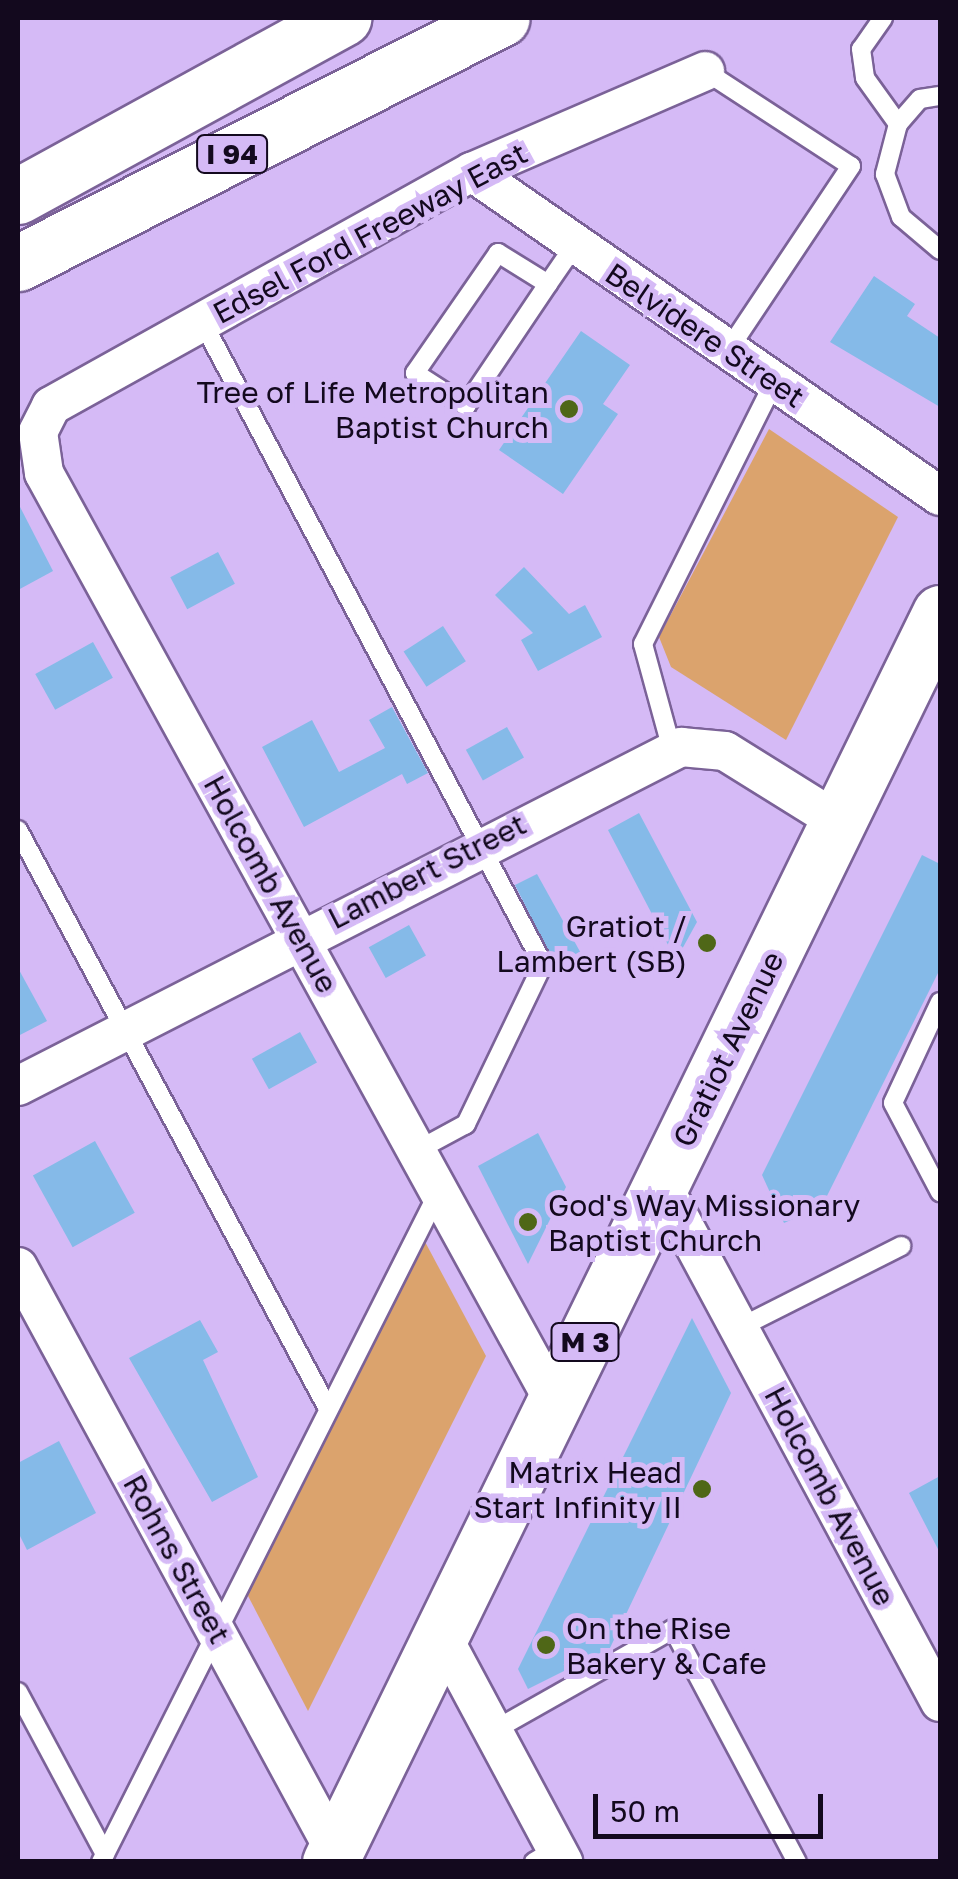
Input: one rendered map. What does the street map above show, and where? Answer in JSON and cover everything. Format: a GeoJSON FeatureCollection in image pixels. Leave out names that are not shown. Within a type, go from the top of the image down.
{"type":"FeatureCollection","features":[{"type":"Feature","properties":{"kind":"main road","name":"I 94"},"geometry":{"type":"LineString","coordinates":[[18,196],[343,18]]}},
{"type":"Feature","properties":{"kind":"main road","name":"I 94"},"geometry":{"type":"LineString","coordinates":[[18,263],[502,18]]}},
{"type":"Feature","properties":{"kind":"main road"},"geometry":{"type":"LineString","coordinates":[[446,46],[522,18]]}},
{"type":"Feature","properties":{"kind":"main road","name":"Gratiot Avenue"},"geometry":{"type":"LineString","coordinates":[[333,1856],[938,626]]}},
{"type":"Feature","properties":{"kind":"street","name":"Edsel Ford Freeway East"},"geometry":{"type":"LineString","coordinates":[[96,382],[472,172],[705,71]]}},
{"type":"Feature","properties":{"kind":"street","name":"Belvidere Street"},"geometry":{"type":"LineString","coordinates":[[472,172],[940,496]]}},
{"type":"Feature","properties":{"kind":"street","name":"Holcomb Avenue"},"geometry":{"type":"LineString","coordinates":[[96,382],[52,406],[28,429],[44,473],[416,1152],[442,1186],[555,1403]]}},
{"type":"Feature","properties":{"kind":"street","name":"Lambert Street"},"geometry":{"type":"LineString","coordinates":[[18,1086],[479,842],[672,750],[726,750],[840,822]]}},
{"type":"Feature","properties":{"kind":"street","name":"Holcomb Avenue"},"geometry":{"type":"LineString","coordinates":[[662,1184],[940,1702]]}},
{"type":"Feature","properties":{"kind":"street","name":"Rohns Street"},"geometry":{"type":"LineString","coordinates":[[18,1267],[220,1638],[333,1856]]}},
{"type":"Feature","properties":{"kind":"street"},"geometry":{"type":"LineString","coordinates":[[441,1634],[493,1731],[551,1857]]}},
{"type":"Feature","properties":{"kind":"lane"},"geometry":{"type":"LineString","coordinates":[[883,18],[860,49],[866,78],[898,124]]}},
{"type":"Feature","properties":{"kind":"lane"},"geometry":{"type":"LineString","coordinates":[[705,71],[851,166],[727,352]]}},
{"type":"Feature","properties":{"kind":"lane"},"geometry":{"type":"LineString","coordinates":[[940,96],[920,99],[898,124],[885,174],[901,218],[940,250]]}},
{"type":"Feature","properties":{"kind":"lane"},"geometry":{"type":"LineString","coordinates":[[548,284],[498,252],[416,373],[466,406],[574,246]]}},
{"type":"Feature","properties":{"kind":"lane"},"geometry":{"type":"LineString","coordinates":[[202,323],[543,964],[466,1124],[416,1152]]}},
{"type":"Feature","properties":{"kind":"lane"},"geometry":{"type":"LineString","coordinates":[[672,750],[643,644],[774,382]]}},
{"type":"Feature","properties":{"kind":"lane"},"geometry":{"type":"LineString","coordinates":[[18,830],[326,1405]]}},
{"type":"Feature","properties":{"kind":"lane"},"geometry":{"type":"LineString","coordinates":[[940,1002],[893,1102],[940,1192]]}},
{"type":"Feature","properties":{"kind":"lane"},"geometry":{"type":"LineString","coordinates":[[103,1858],[220,1638],[326,1405],[442,1186]]}},
{"type":"Feature","properties":{"kind":"lane"},"geometry":{"type":"LineString","coordinates":[[738,1328],[901,1246]]}},
{"type":"Feature","properties":{"kind":"lane"},"geometry":{"type":"LineString","coordinates":[[493,1731],[673,1628],[798,1862]]}},
{"type":"Feature","properties":{"kind":"lane"},"geometry":{"type":"LineString","coordinates":[[18,1692],[103,1858]]}},
{"type":"Feature","properties":{"kind":"shaded area"},"geometry":{"type":"Polygon","coordinates":[[[769,429],[898,517],[786,740],[671,667],[659,637],[769,429]]]}},
{"type":"Feature","properties":{"kind":"shaded area"},"geometry":{"type":"Polygon","coordinates":[[[423,1238],[486,1356],[308,1711],[247,1594],[423,1238]]]}},
{"type":"Feature","properties":{"kind":"building"},"geometry":{"type":"Polygon","coordinates":[[[874,276],[915,304],[907,316],[940,338],[940,407],[830,342],[874,276]]]}},
{"type":"Feature","properties":{"kind":"building","name":"Tree of Life Metropolitan Baptist Church"},"geometry":{"type":"Polygon","coordinates":[[[581,331],[630,365],[603,404],[618,414],[563,494],[499,450],[581,331]]]}},
{"type":"Feature","properties":{"kind":"building"},"geometry":{"type":"Polygon","coordinates":[[[18,503],[53,571],[18,590],[18,503]]]}},
{"type":"Feature","properties":{"kind":"building"},"geometry":{"type":"Polygon","coordinates":[[[218,552],[235,584],[187,609],[170,577],[218,552]]]}},
{"type":"Feature","properties":{"kind":"building"},"geometry":{"type":"Polygon","coordinates":[[[524,567],[569,614],[585,605],[602,637],[538,671],[521,640],[533,633],[495,595],[524,567]]]}},
{"type":"Feature","properties":{"kind":"building"},"geometry":{"type":"Polygon","coordinates":[[[443,626],[466,661],[426,687],[404,652],[443,626]]]}},
{"type":"Feature","properties":{"kind":"building"},"geometry":{"type":"Polygon","coordinates":[[[93,642],[113,678],[55,710],[35,674],[93,642]]]}},
{"type":"Feature","properties":{"kind":"building"},"geometry":{"type":"Polygon","coordinates":[[[392,707],[428,773],[407,784],[402,774],[304,827],[262,747],[312,720],[339,772],[385,748],[369,720],[392,707]]]}},
{"type":"Feature","properties":{"kind":"building"},"geometry":{"type":"Polygon","coordinates":[[[507,727],[524,758],[483,780],[466,750],[507,727]]]}},
{"type":"Feature","properties":{"kind":"building"},"geometry":{"type":"Polygon","coordinates":[[[639,813],[697,922],[676,960],[608,830],[639,813]]]}},
{"type":"Feature","properties":{"kind":"building"},"geometry":{"type":"Polygon","coordinates":[[[922,855],[940,864],[940,969],[822,1206],[784,1223],[762,1175],[922,855]]]}},
{"type":"Feature","properties":{"kind":"building"},"geometry":{"type":"Polygon","coordinates":[[[537,874],[583,957],[558,971],[515,885],[537,874]]]}},
{"type":"Feature","properties":{"kind":"building"},"geometry":{"type":"Polygon","coordinates":[[[409,925],[426,956],[386,978],[369,947],[409,925]]]}},
{"type":"Feature","properties":{"kind":"building"},"geometry":{"type":"Polygon","coordinates":[[[18,968],[47,1021],[18,1036],[18,968]]]}},
{"type":"Feature","properties":{"kind":"building"},"geometry":{"type":"Polygon","coordinates":[[[300,1032],[317,1063],[269,1089],[252,1059],[300,1032]]]}},
{"type":"Feature","properties":{"kind":"building","name":"God's Way Missionary Baptist Church"},"geometry":{"type":"Polygon","coordinates":[[[538,1133],[566,1187],[528,1264],[478,1166],[538,1133]]]}},
{"type":"Feature","properties":{"kind":"building"},"geometry":{"type":"Polygon","coordinates":[[[95,1141],[135,1213],[73,1247],[33,1175],[95,1141]]]}},
{"type":"Feature","properties":{"kind":"building"},"geometry":{"type":"Polygon","coordinates":[[[692,1318],[731,1393],[610,1648],[528,1689],[518,1669],[692,1318]]]}},
{"type":"Feature","properties":{"kind":"building"},"geometry":{"type":"Polygon","coordinates":[[[200,1320],[218,1352],[203,1360],[258,1477],[212,1502],[129,1358],[200,1320]]]}},
{"type":"Feature","properties":{"kind":"building"},"geometry":{"type":"Polygon","coordinates":[[[59,1441],[96,1513],[27,1550],[18,1532],[18,1463],[59,1441]]]}},
{"type":"Feature","properties":{"kind":"building"},"geometry":{"type":"Polygon","coordinates":[[[940,1476],[940,1553],[909,1493],[940,1476]]]}},
{"type":"Feature","properties":{"kind":"place","name":"Tree of Life Metropolitan Baptist Church"},"geometry":{"type":"Point","coordinates":[569,409]}},
{"type":"Feature","properties":{"kind":"place","name":"Gratiot / Lambert (SB)"},"geometry":{"type":"Point","coordinates":[707,943]}},
{"type":"Feature","properties":{"kind":"place","name":"God's Way Missionary Baptist Church"},"geometry":{"type":"Point","coordinates":[528,1222]}},
{"type":"Feature","properties":{"kind":"place","name":"Matrix Head Start Infinity II"},"geometry":{"type":"Point","coordinates":[702,1489]}},
{"type":"Feature","properties":{"kind":"place","name":"On the Rise Bakery & Cafe"},"geometry":{"type":"Point","coordinates":[546,1645]}}]}
